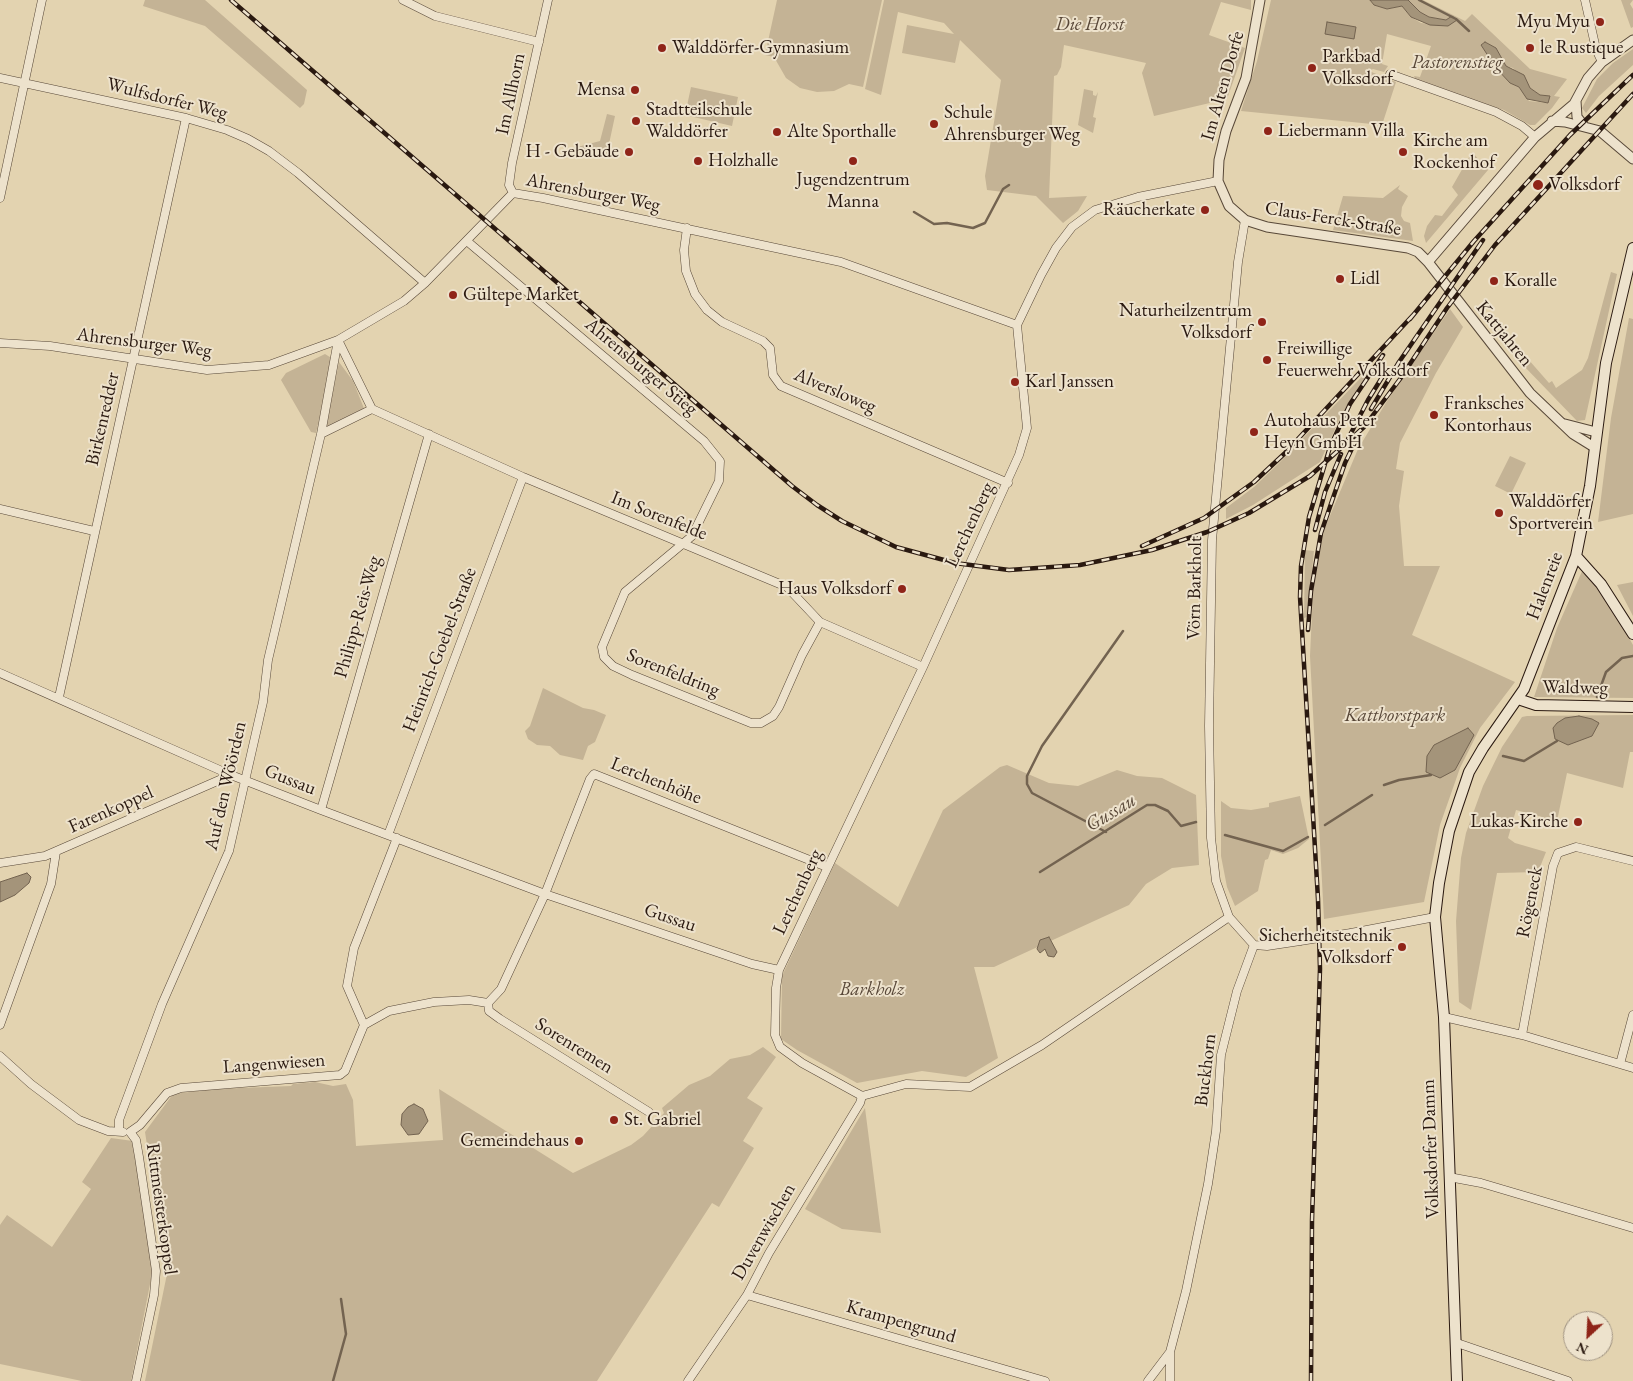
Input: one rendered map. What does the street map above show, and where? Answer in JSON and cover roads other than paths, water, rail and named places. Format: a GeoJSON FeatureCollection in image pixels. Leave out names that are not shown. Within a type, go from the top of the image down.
{"type":"FeatureCollection","features":[{"type":"Feature","properties":{"kind":"main road","name":"Halenreie"},"geometry":{"type":"LineString","coordinates":[[1435,917],[1446,845],[1459,799],[1474,763],[1518,700],[1530,676],[1576,556],[1590,486],[1596,432],[1612,328],[1633,248]]}},
{"type":"Feature","properties":{"kind":"main road"},"geometry":{"type":"LineString","coordinates":[[1576,556],[1602,584],[1633,634]]}},
{"type":"Feature","properties":{"kind":"main road","name":"Waldweg"},"geometry":{"type":"LineString","coordinates":[[1518,700],[1536,705],[1633,706]]}},
{"type":"Feature","properties":{"kind":"main road","name":"Volksdorfer Damm"},"geometry":{"type":"LineString","coordinates":[[1435,917],[1444,1016],[1457,1381]]}},
{"type":"Feature","properties":{"kind":"street"},"geometry":{"type":"LineString","coordinates":[[0,198],[42,0]]}},
{"type":"Feature","properties":{"kind":"street"},"geometry":{"type":"LineString","coordinates":[[403,0],[435,16],[539,42]]}},
{"type":"Feature","properties":{"kind":"street","name":"Im Allhorn"},"geometry":{"type":"LineString","coordinates":[[513,194],[509,185],[512,163],[548,0]]}},
{"type":"Feature","properties":{"kind":"street","name":"Im Alten Dorfe"},"geometry":{"type":"LineString","coordinates":[[1218,181],[1224,137],[1246,78],[1252,55],[1260,0]]}},
{"type":"Feature","properties":{"kind":"street"},"geometry":{"type":"LineString","coordinates":[[1585,0],[1596,49],[1602,62]]}},
{"type":"Feature","properties":{"kind":"street"},"geometry":{"type":"LineString","coordinates":[[1428,262],[1535,137],[1576,101],[1588,78],[1602,62],[1633,40]]}},
{"type":"Feature","properties":{"kind":"street"},"geometry":{"type":"LineString","coordinates":[[1390,74],[1496,112],[1522,126],[1535,137]]}},
{"type":"Feature","properties":{"kind":"street","name":"Wulfsdorfer Weg"},"geometry":{"type":"LineString","coordinates":[[0,78],[186,118],[227,130],[268,151],[298,172],[425,284]]}},
{"type":"Feature","properties":{"kind":"street"},"geometry":{"type":"LineString","coordinates":[[1576,101],[1577,117],[1584,126]]}},
{"type":"Feature","properties":{"kind":"street","name":"Birkenredder"},"geometry":{"type":"LineString","coordinates":[[58,697],[186,118]]}},
{"type":"Feature","properties":{"kind":"street"},"geometry":{"type":"LineString","coordinates":[[1552,121],[1584,126],[1603,133],[1633,159]]}},
{"type":"Feature","properties":{"kind":"street"},"geometry":{"type":"LineString","coordinates":[[1017,325],[1056,248],[1072,228],[1095,210],[1138,197],[1218,181]]}},
{"type":"Feature","properties":{"kind":"street","name":"Claus-Ferck-Straße"},"geometry":{"type":"LineString","coordinates":[[1218,181],[1229,206],[1246,220],[1293,233],[1408,248],[1418,252],[1428,262]]}},
{"type":"Feature","properties":{"kind":"street","name":"Ahrensburger Weg"},"geometry":{"type":"LineString","coordinates":[[0,343],[50,346],[133,361],[207,370],[269,366],[338,340],[404,301],[425,284],[468,242],[506,198],[513,194],[543,198],[841,262],[1017,325]]}},
{"type":"Feature","properties":{"kind":"street","name":"Vörn Barkholt"},"geometry":{"type":"LineString","coordinates":[[1246,220],[1240,240],[1212,559],[1209,726],[1211,838],[1216,882],[1228,916],[1254,945]]}},
{"type":"Feature","properties":{"kind":"street","name":"Alversloweg"},"geometry":{"type":"LineString","coordinates":[[687,228],[684,250],[686,271],[695,294],[707,310],[722,322],[767,344],[770,348],[773,375],[780,386],[1008,482]]}},
{"type":"Feature","properties":{"kind":"street","name":"Ahrensburger Stieg"},"geometry":{"type":"LineString","coordinates":[[468,242],[704,442],[720,461],[719,481],[703,517],[685,544]]}},
{"type":"Feature","properties":{"kind":"street","name":"Kattjahren"},"geometry":{"type":"LineString","coordinates":[[1428,262],[1527,389],[1577,437],[1594,447]]}},
{"type":"Feature","properties":{"kind":"street","name":"Lerchenberg"},"geometry":{"type":"LineString","coordinates":[[780,970],[923,667],[1019,455],[1027,428],[1017,325]]}},
{"type":"Feature","properties":{"kind":"street"},"geometry":{"type":"LineString","coordinates":[[320,434],[372,409],[338,340]]}},
{"type":"Feature","properties":{"kind":"street","name":"Auf den Wöörden"},"geometry":{"type":"LineString","coordinates":[[119,1131],[119,1120],[162,1004],[229,851],[263,702],[268,660],[320,434],[338,340]]}},
{"type":"Feature","properties":{"kind":"street","name":"Im Sorenfelde"},"geometry":{"type":"LineString","coordinates":[[372,409],[523,477],[787,587],[820,622],[923,667]]}},
{"type":"Feature","properties":{"kind":"street","name":"Kattjahren"},"geometry":{"type":"LineString","coordinates":[[1560,422],[1596,432]]}},
{"type":"Feature","properties":{"kind":"street","name":"Philipp-Reis-Weg"},"geometry":{"type":"LineString","coordinates":[[321,810],[429,434]]}},
{"type":"Feature","properties":{"kind":"street","name":"Heinrich-Goebel-Straße"},"geometry":{"type":"LineString","coordinates":[[388,835],[523,477]]}},
{"type":"Feature","properties":{"kind":"street"},"geometry":{"type":"LineString","coordinates":[[0,509],[94,531]]}},
{"type":"Feature","properties":{"kind":"street","name":"Sorenfeldring"},"geometry":{"type":"LineString","coordinates":[[685,544],[651,568],[625,592],[602,647],[604,657],[613,666],[752,723],[761,723],[773,716],[779,707],[802,655],[820,622]]}},
{"type":"Feature","properties":{"kind":"street","name":"Gussau"},"geometry":{"type":"LineString","coordinates":[[0,673],[232,774],[321,810],[545,894],[752,964],[780,970]]}},
{"type":"Feature","properties":{"kind":"street","name":"Farenkoppel"},"geometry":{"type":"LineString","coordinates":[[0,863],[45,856],[56,852],[232,774]]}},
{"type":"Feature","properties":{"kind":"street","name":"Lerchenhöhe"},"geometry":{"type":"LineString","coordinates":[[545,894],[590,779],[594,774],[827,867]]}},
{"type":"Feature","properties":{"kind":"street"},"geometry":{"type":"LineString","coordinates":[[397,838],[354,948],[347,986],[364,1025],[389,1011],[411,1006],[469,1000],[488,1003],[501,989],[545,894]]}},
{"type":"Feature","properties":{"kind":"street","name":"Rögeneck"},"geometry":{"type":"LineString","coordinates":[[1522,1035],[1555,858],[1564,849],[1576,846],[1633,861]]}},
{"type":"Feature","properties":{"kind":"street"},"geometry":{"type":"LineString","coordinates":[[0,1025],[52,884],[56,852]]}},
{"type":"Feature","properties":{"kind":"street"},"geometry":{"type":"LineString","coordinates":[[780,970],[776,988],[775,1035],[780,1047],[809,1067],[862,1096],[906,1084],[929,1084],[960,1088],[977,1084],[1042,1045],[1228,916]]}},
{"type":"Feature","properties":{"kind":"street"},"geometry":{"type":"LineString","coordinates":[[1254,945],[1267,946],[1300,941],[1435,917]]}},
{"type":"Feature","properties":{"kind":"street","name":"Buckhorn"},"geometry":{"type":"LineString","coordinates":[[1170,1381],[1170,1352],[1208,1184],[1216,1131],[1221,1056],[1237,991],[1254,945]]}},
{"type":"Feature","properties":{"kind":"street","name":"Sorenremen"},"geometry":{"type":"LineString","coordinates":[[488,1003],[489,1010],[500,1019],[648,1112]]}},
{"type":"Feature","properties":{"kind":"street"},"geometry":{"type":"LineString","coordinates":[[1620,1064],[1633,1015]]}},
{"type":"Feature","properties":{"kind":"street"},"geometry":{"type":"LineString","coordinates":[[1444,1016],[1522,1035],[1633,1068]]}},
{"type":"Feature","properties":{"kind":"street","name":"Langenwiesen"},"geometry":{"type":"LineString","coordinates":[[130,1132],[140,1125],[166,1093],[181,1088],[340,1075],[345,1071],[364,1025]]}},
{"type":"Feature","properties":{"kind":"street"},"geometry":{"type":"LineString","coordinates":[[0,1056],[31,1084],[79,1120],[108,1131],[130,1132]]}},
{"type":"Feature","properties":{"kind":"street","name":"Duvenwischen"},"geometry":{"type":"LineString","coordinates":[[688,1381],[747,1295],[769,1253],[860,1103],[862,1096]]}},
{"type":"Feature","properties":{"kind":"street","name":"Rittmeisterkoppel"},"geometry":{"type":"LineString","coordinates":[[130,1132],[136,1140],[140,1157],[156,1271],[154,1295],[136,1381]]}},
{"type":"Feature","properties":{"kind":"street"},"geometry":{"type":"LineString","coordinates":[[1449,1177],[1481,1184],[1633,1228]]}},
{"type":"Feature","properties":{"kind":"street","name":"Krampengrund"},"geometry":{"type":"LineString","coordinates":[[747,1295],[1045,1381]]}},
{"type":"Feature","properties":{"kind":"street"},"geometry":{"type":"LineString","coordinates":[[1457,1343],[1568,1381]]}},
{"type":"Feature","properties":{"kind":"street"},"geometry":{"type":"LineString","coordinates":[[1148,1381],[1170,1352]]}},
{"type":"Feature","properties":{"kind":"waterway"},"geometry":{"type":"LineString","coordinates":[[1419,0],[1456,19],[1469,31]]}},
{"type":"Feature","properties":{"kind":"waterway"},"geometry":{"type":"LineString","coordinates":[[914,212],[934,224],[947,223],[973,228],[985,223],[1003,189],[1009,185]]}},
{"type":"Feature","properties":{"kind":"waterway"},"geometry":{"type":"LineString","coordinates":[[1106,832],[1032,793],[1027,784],[1027,776],[1042,746],[1123,631]]}},
{"type":"Feature","properties":{"kind":"waterway","name":"Gussau"},"geometry":{"type":"LineString","coordinates":[[1597,697],[1606,672],[1622,658],[1633,656]]}},
{"type":"Feature","properties":{"kind":"waterway","name":"Gussau"},"geometry":{"type":"LineString","coordinates":[[1503,756],[1524,761],[1557,741]]}},
{"type":"Feature","properties":{"kind":"waterway","name":"Gussau"},"geometry":{"type":"LineString","coordinates":[[1384,785],[1399,780],[1431,775]]}},
{"type":"Feature","properties":{"kind":"waterway","name":"Gussau"},"geometry":{"type":"LineString","coordinates":[[1325,825],[1372,795]]}},
{"type":"Feature","properties":{"kind":"waterway","name":"Gussau"},"geometry":{"type":"LineString","coordinates":[[1040,872],[1147,805],[1155,805],[1168,811],[1181,826],[1196,822]]}},
{"type":"Feature","properties":{"kind":"waterway","name":"Gussau"},"geometry":{"type":"LineString","coordinates":[[1225,835],[1283,851],[1308,837]]}},
{"type":"Feature","properties":{"kind":"waterway"},"geometry":{"type":"LineString","coordinates":[[333,1381],[346,1334],[341,1299]]}},
{"type":"Feature","properties":{"kind":"railway"},"geometry":{"type":"LineString","coordinates":[[231,0],[792,486],[817,505],[842,521],[896,547],[955,563],[1009,570],[1080,565],[1152,550],[1207,532],[1249,513],[1310,476],[1364,427],[1400,379],[1447,308],[1495,245],[1633,94]]}},
{"type":"Feature","properties":{"kind":"railway"},"geometry":{"type":"LineString","coordinates":[[1410,319],[1474,241],[1570,135],[1633,75]]}},
{"type":"Feature","properties":{"kind":"railway"},"geometry":{"type":"LineString","coordinates":[[1371,409],[1399,362],[1483,240]]}},
{"type":"Feature","properties":{"kind":"railway"},"geometry":{"type":"LineString","coordinates":[[1142,546],[1204,518],[1254,482],[1284,454],[1415,313]]}},
{"type":"Feature","properties":{"kind":"railway"},"geometry":{"type":"LineString","coordinates":[[1311,1381],[1312,1220],[1320,969],[1318,899],[1300,597],[1301,566],[1309,517],[1330,447],[1350,404],[1383,355]]}},
{"type":"Feature","properties":{"kind":"railway"},"geometry":{"type":"LineString","coordinates":[[1348,439],[1368,400],[1386,371]]}},
{"type":"Feature","properties":{"kind":"railway"},"geometry":{"type":"LineString","coordinates":[[1308,630],[1311,591],[1321,533],[1345,463],[1357,438]]}},
{"type":"Feature","properties":{"kind":"railway"},"geometry":{"type":"LineString","coordinates":[[1315,530],[1325,492],[1341,454]]}},
{"type":"Feature","properties":{"kind":"place","name":"Myu Myu"},"geometry":{"type":"Point","coordinates":[1600,22]}},
{"type":"Feature","properties":{"kind":"place","name":"Walddörfer-Gymnasium"},"geometry":{"type":"Point","coordinates":[662,48]}},
{"type":"Feature","properties":{"kind":"place","name":"le Rustique"},"geometry":{"type":"Point","coordinates":[1530,48]}},
{"type":"Feature","properties":{"kind":"place","name":"Parkbad Volksdorf"},"geometry":{"type":"Point","coordinates":[1312,68]}},
{"type":"Feature","properties":{"kind":"place","name":"Mensa"},"geometry":{"type":"Point","coordinates":[635,90]}},
{"type":"Feature","properties":{"kind":"place","name":"Stadtteilschule Walddörfer"},"geometry":{"type":"Point","coordinates":[636,121]}},
{"type":"Feature","properties":{"kind":"place","name":"Schule Ahrensburger Weg"},"geometry":{"type":"Point","coordinates":[934,124]}},
{"type":"Feature","properties":{"kind":"place","name":"Liebermann Villa"},"geometry":{"type":"Point","coordinates":[1268,131]}},
{"type":"Feature","properties":{"kind":"place","name":"Alte Sporthalle"},"geometry":{"type":"Point","coordinates":[777,132]}},
{"type":"Feature","properties":{"kind":"place","name":"H - Gebäude"},"geometry":{"type":"Point","coordinates":[629,152]}},
{"type":"Feature","properties":{"kind":"place","name":"Kirche am Rockenhof"},"geometry":{"type":"Point","coordinates":[1403,152]}},
{"type":"Feature","properties":{"kind":"place","name":"Holzhalle"},"geometry":{"type":"Point","coordinates":[698,161]}},
{"type":"Feature","properties":{"kind":"place","name":"Jugendzentrum Manna"},"geometry":{"type":"Point","coordinates":[853,161]}},
{"type":"Feature","properties":{"kind":"place","name":"Volksdorf"},"geometry":{"type":"Point","coordinates":[1538,185]}},
{"type":"Feature","properties":{"kind":"place","name":"Räucherkate"},"geometry":{"type":"Point","coordinates":[1205,210]}},
{"type":"Feature","properties":{"kind":"place","name":"Lidl"},"geometry":{"type":"Point","coordinates":[1340,279]}},
{"type":"Feature","properties":{"kind":"place","name":"Koralle"},"geometry":{"type":"Point","coordinates":[1494,281]}},
{"type":"Feature","properties":{"kind":"place","name":"Gültepe Market"},"geometry":{"type":"Point","coordinates":[453,295]}},
{"type":"Feature","properties":{"kind":"place","name":"Naturheilzentrum Volksdorf"},"geometry":{"type":"Point","coordinates":[1262,322]}},
{"type":"Feature","properties":{"kind":"place","name":"Freiwillige Feuerwehr Volksdorf"},"geometry":{"type":"Point","coordinates":[1267,360]}},
{"type":"Feature","properties":{"kind":"place","name":"Karl Janssen"},"geometry":{"type":"Point","coordinates":[1015,382]}},
{"type":"Feature","properties":{"kind":"place","name":"Franksches Kontorhaus"},"geometry":{"type":"Point","coordinates":[1434,415]}},
{"type":"Feature","properties":{"kind":"place","name":"Autohaus Peter Heyn GmbH"},"geometry":{"type":"Point","coordinates":[1254,432]}},
{"type":"Feature","properties":{"kind":"place","name":"Walddörfer Sportverein"},"geometry":{"type":"Point","coordinates":[1499,513]}},
{"type":"Feature","properties":{"kind":"place","name":"Haus Volksdorf"},"geometry":{"type":"Point","coordinates":[902,589]}},
{"type":"Feature","properties":{"kind":"place","name":"Lukas-Kirche"},"geometry":{"type":"Point","coordinates":[1578,822]}},
{"type":"Feature","properties":{"kind":"place","name":"Sicherheitstechnik Volksdorf"},"geometry":{"type":"Point","coordinates":[1402,947]}},
{"type":"Feature","properties":{"kind":"place","name":"St. Gabriel"},"geometry":{"type":"Point","coordinates":[614,1120]}},
{"type":"Feature","properties":{"kind":"place","name":"Gemeindehaus"},"geometry":{"type":"Point","coordinates":[579,1141]}},
{"type":"Feature","properties":{"kind":"park label","name":"Die Horst"},"geometry":{"type":"Point","coordinates":[1090,25]}},
{"type":"Feature","properties":{"kind":"park label","name":"Pastorenstieg"},"geometry":{"type":"Point","coordinates":[1457,63]}},
{"type":"Feature","properties":{"kind":"park label","name":"Katthorstpark"},"geometry":{"type":"Point","coordinates":[1395,716]}},
{"type":"Feature","properties":{"kind":"park label","name":"Barkholz"},"geometry":{"type":"Point","coordinates":[872,990]}}]}
